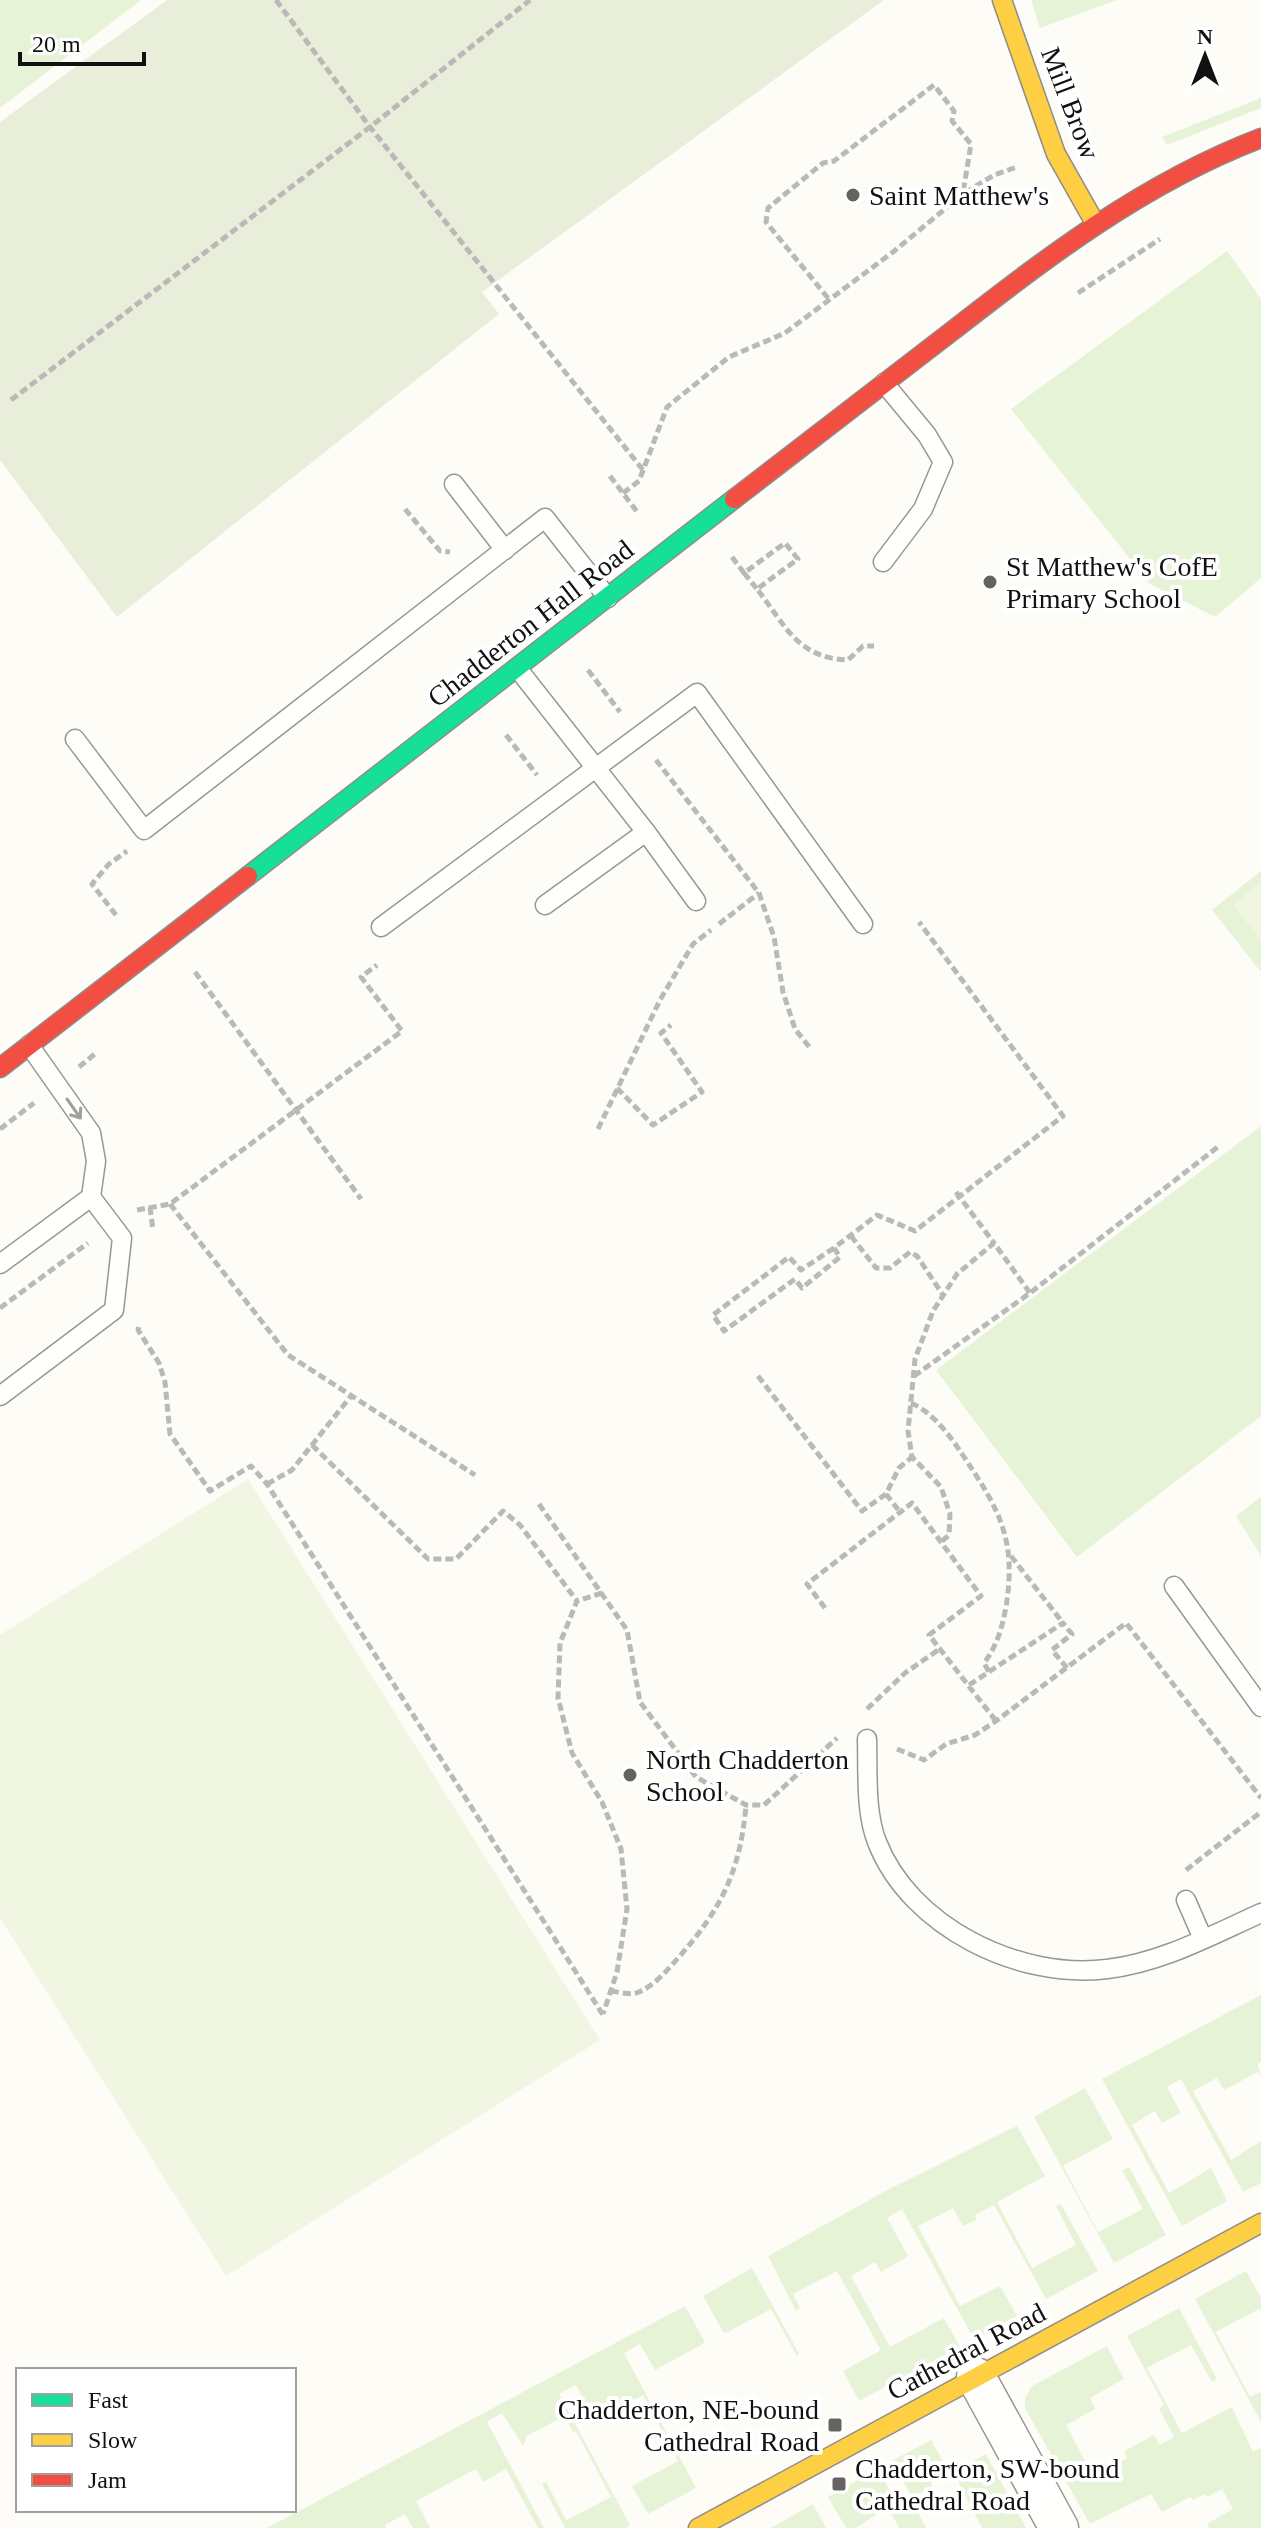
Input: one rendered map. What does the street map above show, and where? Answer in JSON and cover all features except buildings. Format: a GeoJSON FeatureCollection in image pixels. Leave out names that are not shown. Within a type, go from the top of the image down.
{"type":"FeatureCollection","features":[{"type":"Feature","properties":{"kind":"main road","name":"Mill Brow"},"geometry":{"type":"LineString","coordinates":[[1002,0],[1056,154],[1095,223]]}},
{"type":"Feature","properties":{"kind":"main road","name":"Chadderton Hall Road"},"geometry":{"type":"LineString","coordinates":[[0,1068],[1095,223],[1183,170],[1261,138]]}},
{"type":"Feature","properties":{"kind":"main road","name":"Cathedral Road"},"geometry":{"type":"LineString","coordinates":[[698,2528],[1261,2223]]}},
{"type":"Feature","properties":{"kind":"street"},"geometry":{"type":"LineString","coordinates":[[976,2377],[1059,2528]]}},
{"type":"Feature","properties":{"kind":"lane"},"geometry":{"type":"LineString","coordinates":[[883,562],[923,509],[943,462],[927,435],[884,383]]}},
{"type":"Feature","properties":{"kind":"lane"},"geometry":{"type":"LineString","coordinates":[[454,484],[505,550]]}},
{"type":"Feature","properties":{"kind":"lane"},"geometry":{"type":"LineString","coordinates":[[75,739],[144,830],[545,518],[608,598]]}},
{"type":"Feature","properties":{"kind":"lane"},"geometry":{"type":"LineString","coordinates":[[518,669],[696,901]]}},
{"type":"Feature","properties":{"kind":"lane"},"geometry":{"type":"LineString","coordinates":[[381,927],[697,693],[863,924]]}},
{"type":"Feature","properties":{"kind":"lane"},"geometry":{"type":"LineString","coordinates":[[545,905],[646,832]]}},
{"type":"Feature","properties":{"kind":"lane"},"geometry":{"type":"LineString","coordinates":[[0,1396],[114,1310],[122,1238],[91,1197],[96,1161],[91,1133],[29,1045]]}},
{"type":"Feature","properties":{"kind":"lane"},"geometry":{"type":"LineString","coordinates":[[0,1264],[91,1197]]}},
{"type":"Feature","properties":{"kind":"lane"},"geometry":{"type":"LineString","coordinates":[[1174,1586],[1261,1707]]}},
{"type":"Feature","properties":{"kind":"lane"},"geometry":{"type":"LineString","coordinates":[[876,1741],[870,1805],[875,1839],[888,1866],[917,1901],[953,1930],[994,1954],[1031,1966],[1078,1971],[1108,1969],[1165,1955],[1261,1913]]}},
{"type":"Feature","properties":{"kind":"lane"},"geometry":{"type":"LineString","coordinates":[[1186,1900],[1203,1939]]}},
{"type":"Feature","properties":{"kind":"path"},"geometry":{"type":"LineString","coordinates":[[276,0],[370,127],[643,470]]}},
{"type":"Feature","properties":{"kind":"path"},"geometry":{"type":"LineString","coordinates":[[11,400],[370,127],[530,0]]}},
{"type":"Feature","properties":{"kind":"path"},"geometry":{"type":"LineString","coordinates":[[828,298],[766,222],[768,208],[823,163],[834,161],[934,85],[954,111],[952,121],[971,144],[963,194]]}},
{"type":"Feature","properties":{"kind":"path"},"geometry":{"type":"LineString","coordinates":[[623,493],[639,481],[667,407],[729,357],[785,333],[893,252],[963,194],[994,175],[1018,167]]}},
{"type":"Feature","properties":{"kind":"path"},"geometry":{"type":"LineString","coordinates":[[610,476],[638,513]]}},
{"type":"Feature","properties":{"kind":"path"},"geometry":{"type":"LineString","coordinates":[[405,509],[440,551],[452,552],[487,527]]}},
{"type":"Feature","properties":{"kind":"path"},"geometry":{"type":"LineString","coordinates":[[744,573],[785,543],[798,559],[757,589]]}},
{"type":"Feature","properties":{"kind":"path"},"geometry":{"type":"LineString","coordinates":[[732,557],[804,648],[826,659],[848,660],[863,646],[874,646]]}},
{"type":"Feature","properties":{"kind":"path"},"geometry":{"type":"LineString","coordinates":[[588,670],[623,716]]}},
{"type":"Feature","properties":{"kind":"path"},"geometry":{"type":"LineString","coordinates":[[506,735],[539,778]]}},
{"type":"Feature","properties":{"kind":"path"},"geometry":{"type":"LineString","coordinates":[[651,753],[759,893],[774,937],[783,992],[795,1029],[811,1049]]}},
{"type":"Feature","properties":{"kind":"path"},"geometry":{"type":"LineString","coordinates":[[109,864],[92,884],[116,915]]}},
{"type":"Feature","properties":{"kind":"path"},"geometry":{"type":"LineString","coordinates":[[598,1129],[660,1000],[693,944],[759,893]]}},
{"type":"Feature","properties":{"kind":"path"},"geometry":{"type":"LineString","coordinates":[[834,1248],[840,1257],[802,1288],[795,1279],[724,1331],[713,1315],[789,1257],[801,1270],[877,1215],[915,1231],[1063,1116],[919,922]]}},
{"type":"Feature","properties":{"kind":"path"},"geometry":{"type":"LineString","coordinates":[[132,1211],[170,1204],[402,1031],[361,977],[377,965]]}},
{"type":"Feature","properties":{"kind":"path"},"geometry":{"type":"LineString","coordinates":[[195,972],[361,1199]]}},
{"type":"Feature","properties":{"kind":"path"},"geometry":{"type":"LineString","coordinates":[[617,1088],[653,1125],[702,1092],[661,1033],[671,1025]]}},
{"type":"Feature","properties":{"kind":"path"},"geometry":{"type":"LineString","coordinates":[[913,1377],[1030,1293],[1219,1146]]}},
{"type":"Feature","properties":{"kind":"path"},"geometry":{"type":"LineString","coordinates":[[956,1192],[1030,1293]]}},
{"type":"Feature","properties":{"kind":"path"},"geometry":{"type":"LineString","coordinates":[[170,1204],[288,1355],[475,1475]]}},
{"type":"Feature","properties":{"kind":"path"},"geometry":{"type":"LineString","coordinates":[[150,1207],[153,1232]]}},
{"type":"Feature","properties":{"kind":"path"},"geometry":{"type":"LineString","coordinates":[[851,1236],[876,1268],[890,1268],[910,1252],[917,1256],[943,1295]]}},
{"type":"Feature","properties":{"kind":"path"},"geometry":{"type":"LineString","coordinates":[[0,1308],[88,1243]]}},
{"type":"Feature","properties":{"kind":"path"},"geometry":{"type":"LineString","coordinates":[[942,1541],[949,1535],[950,1514],[941,1487],[912,1457],[908,1431],[915,1359],[928,1323],[957,1274],[994,1243]]}},
{"type":"Feature","properties":{"kind":"path"},"geometry":{"type":"LineString","coordinates":[[142,1315],[138,1330],[159,1363],[165,1382],[170,1434],[210,1491],[251,1466],[267,1484],[603,2015],[617,1972],[627,1909],[621,1849],[602,1802],[572,1753],[558,1698],[560,1643],[577,1601]]}},
{"type":"Feature","properties":{"kind":"path"},"geometry":{"type":"LineString","coordinates":[[758,1376],[862,1511],[886,1494],[899,1468],[912,1457]]}},
{"type":"Feature","properties":{"kind":"path"},"geometry":{"type":"LineString","coordinates":[[267,1484],[292,1470],[351,1396]]}},
{"type":"Feature","properties":{"kind":"path"},"geometry":{"type":"LineString","coordinates":[[910,1403],[925,1409],[958,1448],[991,1496],[1011,1555],[1072,1634],[1052,1650],[1067,1668]]}},
{"type":"Feature","properties":{"kind":"path"},"geometry":{"type":"LineString","coordinates":[[312,1445],[428,1559],[456,1559],[503,1511],[520,1525],[577,1601]]}},
{"type":"Feature","properties":{"kind":"path"},"geometry":{"type":"LineString","coordinates":[[886,1494],[900,1512]]}},
{"type":"Feature","properties":{"kind":"path"},"geometry":{"type":"LineString","coordinates":[[825,1608],[807,1584],[912,1503],[981,1596],[929,1635],[996,1721]]}},
{"type":"Feature","properties":{"kind":"path"},"geometry":{"type":"LineString","coordinates":[[539,1504],[627,1630],[640,1702],[696,1777],[746,1805],[764,1805],[843,1732]]}},
{"type":"Feature","properties":{"kind":"path"},"geometry":{"type":"LineString","coordinates":[[989,1672],[984,1663],[994,1650],[1003,1624],[1011,1577],[1011,1555]]}},
{"type":"Feature","properties":{"kind":"path"},"geometry":{"type":"LineString","coordinates":[[577,1601],[602,1593]]}},
{"type":"Feature","properties":{"kind":"path"},"geometry":{"type":"LineString","coordinates":[[969,1685],[1063,1623]]}},
{"type":"Feature","properties":{"kind":"path"},"geometry":{"type":"LineString","coordinates":[[876,1741],[924,1760],[946,1744],[975,1735],[996,1721],[1126,1623],[1261,1798]]}},
{"type":"Feature","properties":{"kind":"path"},"geometry":{"type":"LineString","coordinates":[[863,1712],[905,1673],[941,1648]]}},
{"type":"Feature","properties":{"kind":"path"},"geometry":{"type":"LineString","coordinates":[[611,1991],[634,1994],[658,1980],[700,1932],[729,1883],[742,1843],[746,1805]]}},
{"type":"Feature","properties":{"kind":"path"},"geometry":{"type":"LineString","coordinates":[[1186,1900],[1176,1878],[1261,1812]]}},
{"type":"Feature","properties":{"kind":"green space"},"geometry":{"type":"Polygon","coordinates":[[[0,0],[141,0],[0,108],[0,0]]]}},
{"type":"Feature","properties":{"kind":"green space"},"geometry":{"type":"Polygon","coordinates":[[[167,0],[884,0],[482,292],[499,314],[117,617],[0,460],[0,122],[167,0]]]}},
{"type":"Feature","properties":{"kind":"green space"},"geometry":{"type":"Polygon","coordinates":[[[1031,0],[1117,0],[1040,28],[1031,0]]]}},
{"type":"Feature","properties":{"kind":"green space"},"geometry":{"type":"Polygon","coordinates":[[[1261,98],[1261,108],[1167,145],[1162,137],[1261,98]]]}},
{"type":"Feature","properties":{"kind":"green space"},"geometry":{"type":"Polygon","coordinates":[[[1227,251],[1261,299],[1261,578],[1215,617],[1150,584],[1011,409],[1227,251]]]}},
{"type":"Feature","properties":{"kind":"green space"},"geometry":{"type":"Polygon","coordinates":[[[1261,871],[1261,972],[1212,910],[1261,871]]]}},
{"type":"Feature","properties":{"kind":"green space"},"geometry":{"type":"Polygon","coordinates":[[[1261,882],[1261,940],[1233,905],[1261,882]]]}},
{"type":"Feature","properties":{"kind":"green space"},"geometry":{"type":"Polygon","coordinates":[[[1261,1126],[1261,1416],[1077,1557],[936,1370],[1261,1126]]]}},
{"type":"Feature","properties":{"kind":"green space"},"geometry":{"type":"Polygon","coordinates":[[[248,1479],[600,2040],[226,2276],[0,1918],[0,1635],[248,1479]]]}},
{"type":"Feature","properties":{"kind":"green space"},"geometry":{"type":"Polygon","coordinates":[[[1261,1497],[1261,1556],[1236,1516],[1261,1497]]]}},
{"type":"Feature","properties":{"kind":"green space"},"geometry":{"type":"Polygon","coordinates":[[[1261,1995],[1261,2062],[1258,2064],[1261,2077],[1258,2072],[1224,2090],[1217,2078],[1193,2091],[1231,2160],[1261,2141],[1261,2183],[1243,2192],[1181,2079],[1167,2087],[1181,2113],[1162,2123],[1155,2111],[1132,2125],[1169,2193],[1211,2168],[1227,2201],[1182,2226],[1102,2079],[1261,1995]]]}},
{"type":"Feature","properties":{"kind":"green space"},"geometry":{"type":"Polygon","coordinates":[[[1085,2088],[1113,2139],[1063,2166],[1098,2232],[1143,2209],[1122,2170],[1129,2167],[1166,2235],[1114,2263],[1034,2117],[1085,2088]]]}},
{"type":"Feature","properties":{"kind":"green space"},"geometry":{"type":"Polygon","coordinates":[[[1017,2126],[1045,2176],[997,2202],[1032,2268],[1076,2245],[1056,2206],[1061,2204],[1098,2271],[1046,2299],[994,2205],[975,2215],[977,2220],[963,2226],[953,2208],[918,2226],[960,2306],[1000,2286],[1017,2316],[974,2339],[902,2209],[887,2218],[908,2256],[881,2272],[875,2262],[851,2276],[890,2347],[944,2318],[960,2347],[859,2401],[843,2371],[881,2350],[837,2271],[793,2294],[800,2308],[796,2311],[768,2256],[891,2188],[1017,2126]]]}},
{"type":"Feature","properties":{"kind":"green space"},"geometry":{"type":"Polygon","coordinates":[[[752,2268],[799,2354],[797,2356],[771,2309],[726,2333],[703,2296],[752,2268]]]}},
{"type":"Feature","properties":{"kind":"green space"},"geometry":{"type":"Polygon","coordinates":[[[1246,2271],[1261,2298],[1261,2311],[1259,2309],[1216,2332],[1250,2397],[1261,2392],[1261,2422],[1195,2299],[1246,2271]]]}},
{"type":"Feature","properties":{"kind":"green space"},"geometry":{"type":"Polygon","coordinates":[[[685,2306],[705,2342],[655,2370],[640,2344],[624,2353],[696,2488],[648,2514],[632,2486],[678,2461],[643,2395],[595,2420],[576,2385],[559,2394],[630,2525],[625,2528],[565,2528],[542,2484],[546,2482],[566,2520],[611,2497],[576,2431],[573,2432],[568,2423],[557,2420],[527,2436],[523,2446],[502,2413],[487,2422],[544,2528],[538,2528],[506,2469],[483,2482],[476,2469],[416,2501],[430,2528],[413,2528],[405,2514],[385,2525],[386,2528],[267,2528],[685,2306]]]}},
{"type":"Feature","properties":{"kind":"green space"},"geometry":{"type":"Polygon","coordinates":[[[1179,2308],[1217,2379],[1212,2382],[1191,2345],[1147,2368],[1182,2433],[1232,2407],[1253,2452],[1261,2448],[1261,2528],[1209,2528],[1207,2524],[1233,2509],[1222,2489],[1207,2497],[1204,2494],[1193,2500],[1190,2497],[1162,2512],[1151,2494],[1090,2524],[1025,2408],[1025,2398],[1032,2386],[1107,2346],[1124,2379],[1090,2398],[1095,2409],[1066,2425],[1093,2476],[1099,2482],[1116,2473],[1112,2466],[1127,2458],[1124,2451],[1154,2435],[1160,2445],[1174,2437],[1159,2409],[1164,2405],[1127,2336],[1179,2308]]]}},
{"type":"Feature","properties":{"kind":"green space"},"geometry":{"type":"Polygon","coordinates":[[[931,2440],[950,2474],[912,2497],[892,2461],[931,2440]]]}},
{"type":"Feature","properties":{"kind":"green space"},"geometry":{"type":"Polygon","coordinates":[[[986,2454],[1026,2528],[982,2528],[953,2472],[986,2454]]]}},
{"type":"Feature","properties":{"kind":"green space"},"geometry":{"type":"Polygon","coordinates":[[[878,2469],[900,2510],[913,2503],[926,2528],[899,2528],[888,2507],[856,2528],[846,2528],[828,2497],[878,2469]]]}},
{"type":"Feature","properties":{"kind":"green space"},"geometry":{"type":"Polygon","coordinates":[[[813,2504],[826,2528],[771,2528],[813,2504]]]}},
{"type":"Feature","properties":{"kind":"traffic: fast"},"geometry":{"type":"LineString","coordinates":[[248,876],[734,499]]}},
{"type":"Feature","properties":{"kind":"traffic: slow"},"geometry":{"type":"LineString","coordinates":[[1002,0],[1056,154],[1095,223]]}},
{"type":"Feature","properties":{"kind":"traffic: slow"},"geometry":{"type":"LineString","coordinates":[[698,2528],[1261,2223]]}},
{"type":"Feature","properties":{"kind":"traffic: jam"},"geometry":{"type":"LineString","coordinates":[[734,499],[1021,278],[1097,224],[1176,177],[1261,138]]}},
{"type":"Feature","properties":{"kind":"traffic: jam"},"geometry":{"type":"LineString","coordinates":[[0,1068],[248,876]]}},
{"type":"Feature","properties":{"kind":"place","name":"Saint Matthew's"},"geometry":{"type":"Point","coordinates":[853,195]}},
{"type":"Feature","properties":{"kind":"place","name":"St Matthew's CofE Primary School"},"geometry":{"type":"Point","coordinates":[990,582]}},
{"type":"Feature","properties":{"kind":"place","name":"North Chadderton School"},"geometry":{"type":"Point","coordinates":[630,1775]}},
{"type":"Feature","properties":{"kind":"place","name":"Chadderton, NE-bound Cathedral Road"},"geometry":{"type":"Point","coordinates":[835,2425]}},
{"type":"Feature","properties":{"kind":"place","name":"Chadderton, SW-bound Cathedral Road"},"geometry":{"type":"Point","coordinates":[839,2484]}}]}
